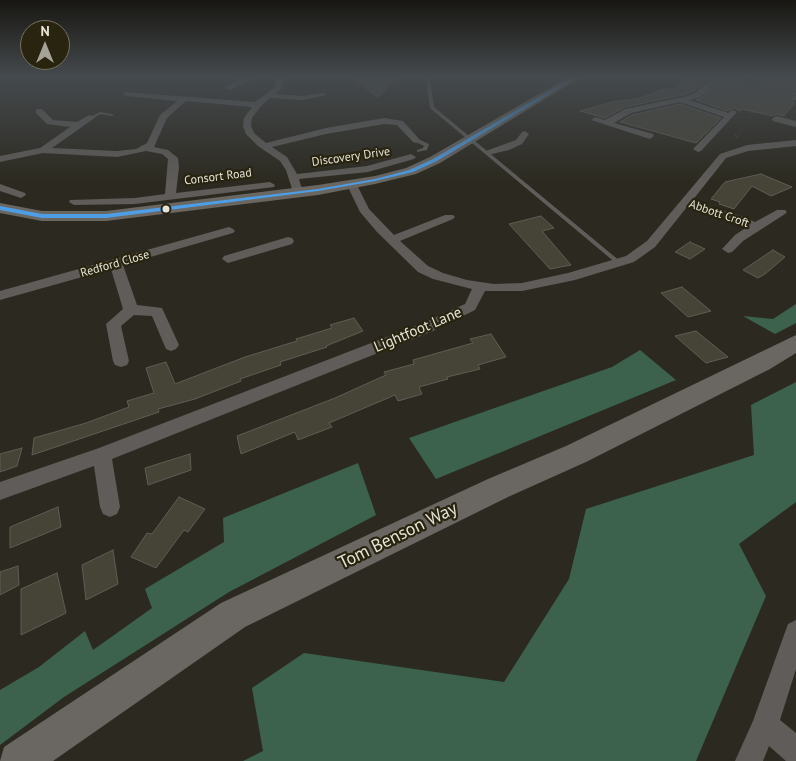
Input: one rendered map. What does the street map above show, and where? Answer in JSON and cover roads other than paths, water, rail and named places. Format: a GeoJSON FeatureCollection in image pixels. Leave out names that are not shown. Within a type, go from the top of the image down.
{"type":"FeatureCollection","features":[{"type":"Feature","properties":{"kind":"main road"},"geometry":{"type":"LineString","coordinates":[[0,208],[42,216],[106,216],[295,185],[352,185],[411,170],[436,160],[518,112]]}},
{"type":"Feature","properties":{"kind":"main road","name":"Tom Benson Way"},"geometry":{"type":"LineString","coordinates":[[18,761],[233,615],[498,488],[576,454],[762,363],[795,344]]}},
{"type":"Feature","properties":{"kind":"street"},"geometry":{"type":"LineString","coordinates":[[39,112],[50,122],[78,125]]}},
{"type":"Feature","properties":{"kind":"street"},"geometry":{"type":"LineString","coordinates":[[0,159],[43,150],[117,154],[147,148],[153,141],[158,125],[169,112]]}},
{"type":"Feature","properties":{"kind":"street","name":"Discovery Drive"},"geometry":{"type":"LineString","coordinates":[[252,112],[248,118],[247,126],[250,134],[284,159],[295,185],[368,169],[415,154]]}},
{"type":"Feature","properties":{"kind":"street"},"geometry":{"type":"LineString","coordinates":[[607,123],[629,112]]}},
{"type":"Feature","properties":{"kind":"street"},"geometry":{"type":"LineString","coordinates":[[698,148],[731,114],[722,112]]}},
{"type":"Feature","properties":{"kind":"street"},"geometry":{"type":"LineString","coordinates":[[43,150],[92,117]]}},
{"type":"Feature","properties":{"kind":"street"},"geometry":{"type":"LineString","coordinates":[[266,146],[326,130],[395,117],[416,140]]}},
{"type":"Feature","properties":{"kind":"street"},"geometry":{"type":"LineString","coordinates":[[776,119],[796,124]]}},
{"type":"Feature","properties":{"kind":"street"},"geometry":{"type":"LineString","coordinates":[[595,120],[650,136]]}},
{"type":"Feature","properties":{"kind":"street"},"geometry":{"type":"LineString","coordinates":[[488,152],[506,148],[519,142],[526,134]]}},
{"type":"Feature","properties":{"kind":"street"},"geometry":{"type":"LineString","coordinates":[[352,185],[364,210],[423,269],[455,282],[480,286],[522,288],[562,279],[630,259],[651,244],[719,158],[747,148],[796,143]]}},
{"type":"Feature","properties":{"kind":"street","name":"Consort Road"},"geometry":{"type":"LineString","coordinates":[[147,148],[165,152],[173,158],[174,167],[170,197]]}},
{"type":"Feature","properties":{"kind":"street","name":"Consort Road"},"geometry":{"type":"LineString","coordinates":[[74,202],[135,201],[270,184]]}},
{"type":"Feature","properties":{"kind":"street"},"geometry":{"type":"LineString","coordinates":[[0,187],[21,195]]}},
{"type":"Feature","properties":{"kind":"street","name":"Abbott Croft"},"geometry":{"type":"LineString","coordinates":[[684,202],[740,220],[755,227]]}},
{"type":"Feature","properties":{"kind":"street","name":"Abbott Croft"},"geometry":{"type":"LineString","coordinates":[[728,248],[755,227],[781,212]]}},
{"type":"Feature","properties":{"kind":"street"},"geometry":{"type":"LineString","coordinates":[[392,240],[449,217]]}},
{"type":"Feature","properties":{"kind":"street","name":"Redford Close"},"geometry":{"type":"LineString","coordinates":[[228,259],[234,239]]}},
{"type":"Feature","properties":{"kind":"street","name":"Redford Close"},"geometry":{"type":"LineString","coordinates":[[0,296],[116,263],[234,239],[288,241]]}},
{"type":"Feature","properties":{"kind":"street"},"geometry":{"type":"LineString","coordinates":[[116,263],[131,310]]}},
{"type":"Feature","properties":{"kind":"street","name":"Lightfoot Lane"},"geometry":{"type":"LineString","coordinates":[[0,491],[102,455],[452,317],[474,303],[480,286]]}},
{"type":"Feature","properties":{"kind":"street"},"geometry":{"type":"LineString","coordinates":[[121,361],[113,324],[131,310],[158,311],[171,345]]}},
{"type":"Feature","properties":{"kind":"street"},"geometry":{"type":"LineString","coordinates":[[102,455],[110,506]]}},
{"type":"Feature","properties":{"kind":"street"},"geometry":{"type":"LineString","coordinates":[[749,761],[765,725],[796,632]]}},
{"type":"Feature","properties":{"kind":"street"},"geometry":{"type":"LineString","coordinates":[[765,725],[796,750]]}},
{"type":"Feature","properties":{"kind":"lane"},"geometry":{"type":"LineString","coordinates":[[438,112],[618,263]]}},
{"type":"Feature","properties":{"kind":"lane"},"geometry":{"type":"LineString","coordinates":[[92,117],[100,113],[112,114]]}},
{"type":"Feature","properties":{"kind":"lane"},"geometry":{"type":"LineString","coordinates":[[415,154],[425,149],[427,145],[416,140]]}}]}
